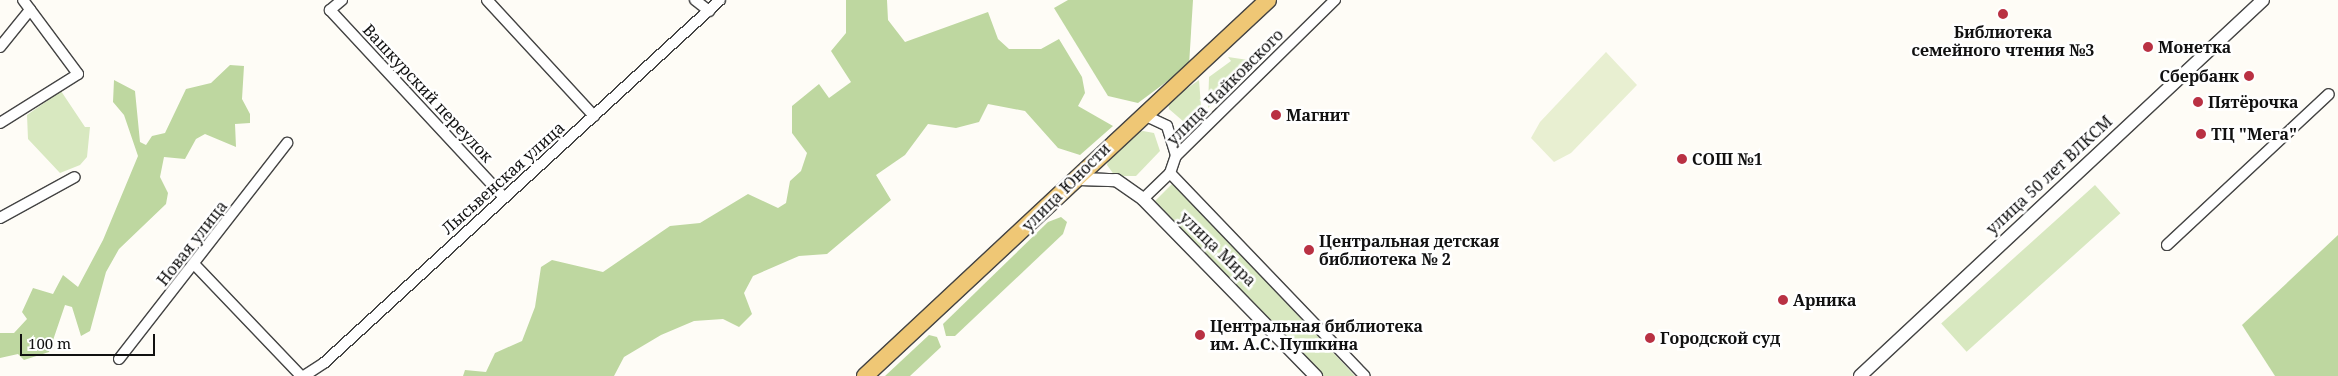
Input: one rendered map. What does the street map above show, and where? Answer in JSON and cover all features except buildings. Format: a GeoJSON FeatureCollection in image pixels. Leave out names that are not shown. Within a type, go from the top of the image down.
{"type":"FeatureCollection","features":[{"type":"Feature","properties":{"kind":"main road","name":"улица Юности"},"geometry":{"type":"LineString","coordinates":[[866,376],[1079,179],[1116,138],[1146,116],[1268,0]]}},
{"type":"Feature","properties":{"kind":"street"},"geometry":{"type":"LineString","coordinates":[[0,124],[78,74],[23,0]]}},
{"type":"Feature","properties":{"kind":"street","name":"Вашкурский переулок"},"geometry":{"type":"LineString","coordinates":[[342,0],[330,10],[504,196]]}},
{"type":"Feature","properties":{"kind":"street"},"geometry":{"type":"LineString","coordinates":[[486,0],[594,116]]}},
{"type":"Feature","properties":{"kind":"street"},"geometry":{"type":"LineString","coordinates":[[695,0],[709,11]]}},
{"type":"Feature","properties":{"kind":"street","name":"Лысьвенская улица"},"geometry":{"type":"LineString","coordinates":[[303,376],[324,363],[720,0]]}},
{"type":"Feature","properties":{"kind":"street","name":"улица Чайковского"},"geometry":{"type":"LineString","coordinates":[[1143,199],[1170,173],[1176,156],[1335,0]]}},
{"type":"Feature","properties":{"kind":"street","name":"улица 50 лет ВЛКСМ"},"geometry":{"type":"LineString","coordinates":[[1860,376],[2263,0]]}},
{"type":"Feature","properties":{"kind":"street"},"geometry":{"type":"LineString","coordinates":[[0,48],[30,10]]}},
{"type":"Feature","properties":{"kind":"street"},"geometry":{"type":"LineString","coordinates":[[2167,245],[2329,94]]}},
{"type":"Feature","properties":{"kind":"street"},"geometry":{"type":"LineString","coordinates":[[1146,116],[1167,126],[1176,156]]}},
{"type":"Feature","properties":{"kind":"street","name":"Новая улица"},"geometry":{"type":"LineString","coordinates":[[119,359],[195,265],[288,143]]}},
{"type":"Feature","properties":{"kind":"street","name":"улица Мира"},"geometry":{"type":"LineString","coordinates":[[1170,173],[1365,376]]}},
{"type":"Feature","properties":{"kind":"street"},"geometry":{"type":"LineString","coordinates":[[0,218],[76,177]]}},
{"type":"Feature","properties":{"kind":"street","name":"улица Мира"},"geometry":{"type":"LineString","coordinates":[[1079,179],[1116,180],[1143,199],[1316,376]]}},
{"type":"Feature","properties":{"kind":"street"},"geometry":{"type":"LineString","coordinates":[[195,265],[303,376]]}},
{"type":"Feature","properties":{"kind":"green space"},"geometry":{"type":"Polygon","coordinates":[[[846,0],[887,0],[888,20],[905,42],[988,12],[998,39],[1009,49],[1041,49],[1059,39],[1082,77],[1085,93],[1078,106],[1113,126],[1080,155],[1058,148],[1025,111],[988,104],[979,122],[956,128],[928,124],[905,155],[876,175],[891,200],[827,254],[799,256],[753,276],[744,293],[752,314],[739,327],[723,319],[694,321],[661,335],[624,357],[614,376],[463,376],[465,370],[486,372],[495,353],[522,341],[535,307],[541,267],[552,260],[603,272],[670,226],[700,223],[748,194],[778,208],[786,203],[790,181],[801,171],[807,153],[792,133],[792,106],[819,84],[829,98],[851,82],[831,51],[846,33],[846,0]]]}},
{"type":"Feature","properties":{"kind":"green space"},"geometry":{"type":"Polygon","coordinates":[[[1068,0],[1193,0],[1189,65],[1138,103],[1108,96],[1054,8],[1068,0]]]}},
{"type":"Feature","properties":{"kind":"green space"},"geometry":{"type":"Polygon","coordinates":[[[1606,52],[1637,85],[1571,153],[1554,162],[1531,138],[1540,122],[1606,52]]]}},
{"type":"Feature","properties":{"kind":"green space"},"geometry":{"type":"Polygon","coordinates":[[[1228,57],[1255,61],[1208,108],[1209,77],[1231,61],[1228,57]]]}},
{"type":"Feature","properties":{"kind":"green space"},"geometry":{"type":"Polygon","coordinates":[[[230,65],[244,66],[242,99],[250,114],[250,123],[235,124],[236,147],[205,134],[196,139],[185,159],[164,157],[160,177],[168,193],[166,204],[119,249],[106,272],[90,331],[81,336],[72,307],[65,305],[49,352],[24,360],[18,354],[0,358],[0,333],[14,333],[27,319],[22,312],[33,288],[53,294],[63,275],[78,287],[103,240],[138,156],[124,115],[113,102],[114,80],[135,91],[140,142],[146,145],[152,136],[165,133],[186,89],[211,83],[230,65]]]}},
{"type":"Feature","properties":{"kind":"green space"},"geometry":{"type":"Polygon","coordinates":[[[1199,80],[1201,106],[1192,120],[1184,122],[1169,109],[1168,102],[1199,80]]]}},
{"type":"Feature","properties":{"kind":"green space"},"geometry":{"type":"Polygon","coordinates":[[[61,91],[85,127],[90,127],[87,157],[80,165],[60,173],[28,139],[27,115],[61,91]]]}},
{"type":"Feature","properties":{"kind":"green space"},"geometry":{"type":"Polygon","coordinates":[[[1143,131],[1154,133],[1160,151],[1136,176],[1115,176],[1107,165],[1110,153],[1130,134],[1143,131]]]}},
{"type":"Feature","properties":{"kind":"green space"},"geometry":{"type":"Polygon","coordinates":[[[1173,183],[1355,376],[1320,376],[1155,201],[1173,183]]]}},
{"type":"Feature","properties":{"kind":"green space"},"geometry":{"type":"Polygon","coordinates":[[[2095,185],[2120,213],[1967,352],[1941,324],[2095,185]]]}},
{"type":"Feature","properties":{"kind":"green space"},"geometry":{"type":"Polygon","coordinates":[[[1061,217],[1067,222],[1063,234],[955,336],[946,336],[943,324],[1048,222],[1061,217]]]}},
{"type":"Feature","properties":{"kind":"green space"},"geometry":{"type":"Polygon","coordinates":[[[2338,235],[2338,376],[2275,376],[2242,325],[2338,235]]]}},
{"type":"Feature","properties":{"kind":"green space"},"geometry":{"type":"Polygon","coordinates":[[[929,335],[937,337],[941,347],[910,376],[885,376],[929,335]]]}},
{"type":"Feature","properties":{"kind":"place","name":"Библиотека семейного чтения №3"},"geometry":{"type":"Point","coordinates":[2003,14]}},
{"type":"Feature","properties":{"kind":"place","name":"Монетка"},"geometry":{"type":"Point","coordinates":[2148,47]}},
{"type":"Feature","properties":{"kind":"place","name":"Сбербанк"},"geometry":{"type":"Point","coordinates":[2249,76]}},
{"type":"Feature","properties":{"kind":"place","name":"Пятёрочка"},"geometry":{"type":"Point","coordinates":[2198,102]}},
{"type":"Feature","properties":{"kind":"place","name":"Магнит"},"geometry":{"type":"Point","coordinates":[1276,115]}},
{"type":"Feature","properties":{"kind":"place","name":"ТЦ \"Мега\""},"geometry":{"type":"Point","coordinates":[2201,134]}},
{"type":"Feature","properties":{"kind":"place","name":"СОШ №1"},"geometry":{"type":"Point","coordinates":[1682,159]}},
{"type":"Feature","properties":{"kind":"place","name":"Центральная детская библиотека № 2"},"geometry":{"type":"Point","coordinates":[1309,250]}},
{"type":"Feature","properties":{"kind":"place","name":"Арника"},"geometry":{"type":"Point","coordinates":[1783,300]}},
{"type":"Feature","properties":{"kind":"place","name":"Центральная библиотека им. А.С. Пушкина"},"geometry":{"type":"Point","coordinates":[1200,335]}},
{"type":"Feature","properties":{"kind":"place","name":"Городской суд"},"geometry":{"type":"Point","coordinates":[1650,338]}}]}
